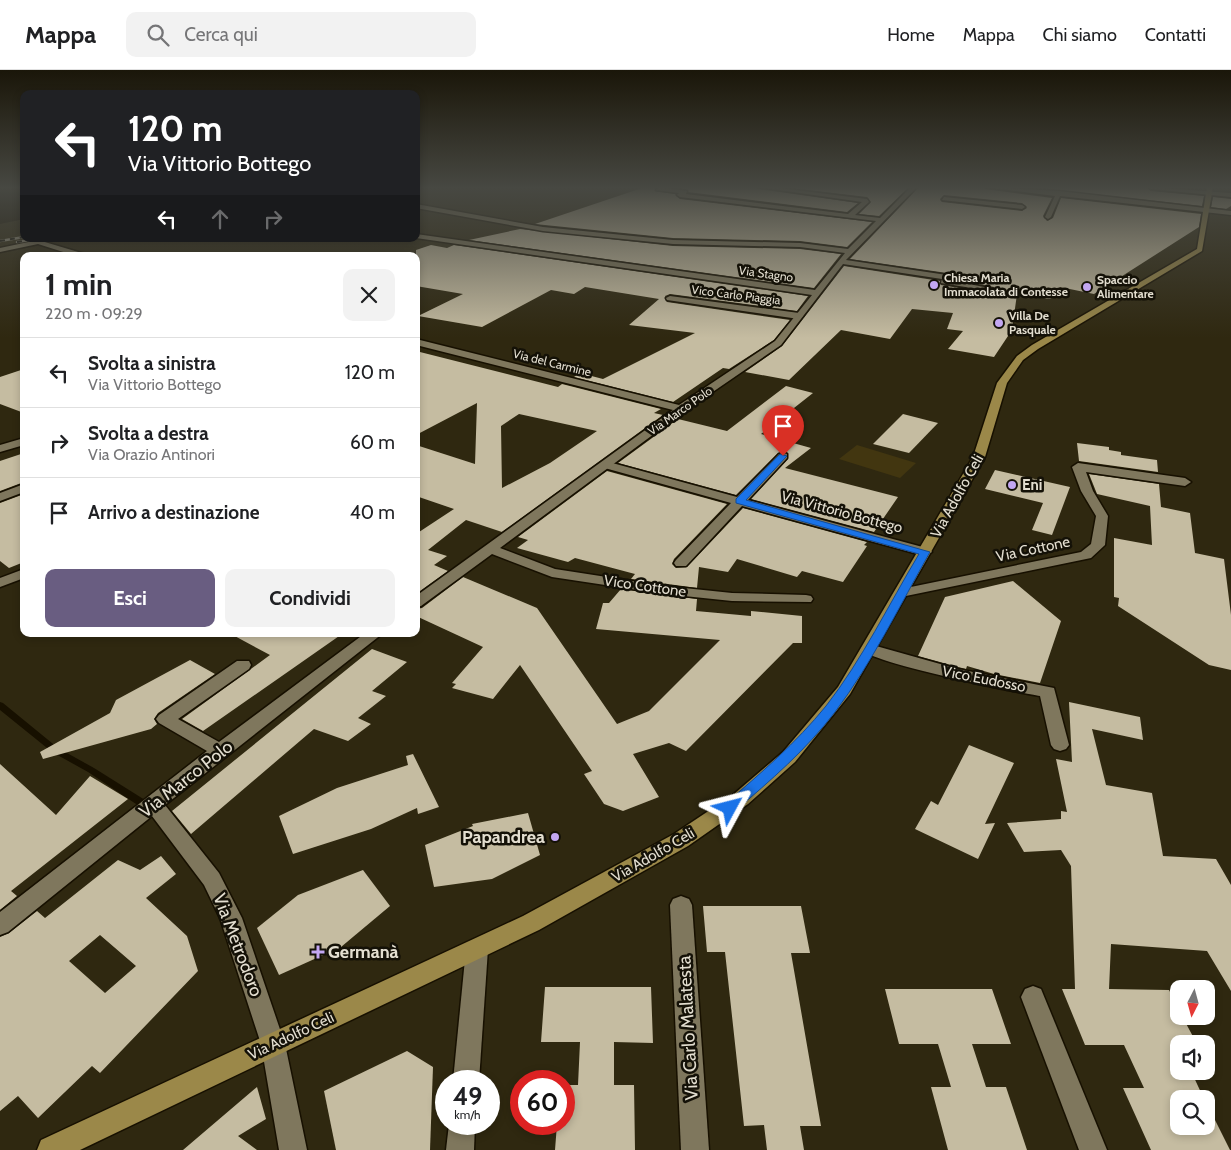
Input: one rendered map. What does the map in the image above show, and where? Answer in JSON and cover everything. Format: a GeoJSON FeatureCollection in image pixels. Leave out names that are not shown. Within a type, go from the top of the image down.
{"type":"FeatureCollection","features":[{"type":"Feature","properties":{"kind":"main road","name":"Via Adolfo Celi"},"geometry":{"type":"LineString","coordinates":[[51,1150],[477,949],[630,870],[688,835],[741,799],[789,757],[825,715],[869,649],[983,450],[1002,382],[1012,364],[1035,347],[1197,253],[1203,245],[1204,237]]}},
{"type":"Feature","properties":{"kind":"street","name":"Via Stagno"},"geometry":{"type":"LineString","coordinates":[[426,237],[816,293]]}},
{"type":"Feature","properties":{"kind":"street"},"geometry":{"type":"LineString","coordinates":[[627,237],[673,242],[800,245],[850,251]]}},
{"type":"Feature","properties":{"kind":"street","name":"Via Marco Polo"},"geometry":{"type":"LineString","coordinates":[[420,600],[681,409],[778,343],[850,251],[864,237]]}},
{"type":"Feature","properties":{"kind":"street"},"geometry":{"type":"LineString","coordinates":[[0,250],[38,242],[69,252]]}},
{"type":"Feature","properties":{"kind":"street"},"geometry":{"type":"LineString","coordinates":[[842,262],[947,277],[944,281],[990,289]]}},
{"type":"Feature","properties":{"kind":"street","name":"Vico Carlo Piaggia"},"geometry":{"type":"LineString","coordinates":[[670,298],[799,316]]}},
{"type":"Feature","properties":{"kind":"street","name":"Via del Carmine"},"geometry":{"type":"LineString","coordinates":[[420,343],[681,409]]}},
{"type":"Feature","properties":{"kind":"street"},"geometry":{"type":"LineString","coordinates":[[0,449],[20,442]]}},
{"type":"Feature","properties":{"kind":"street"},"geometry":{"type":"LineString","coordinates":[[680,563],[783,456]]}},
{"type":"Feature","properties":{"kind":"street","name":"Via Vittorio Bottego"},"geometry":{"type":"LineString","coordinates":[[605,465],[925,552]]}},
{"type":"Feature","properties":{"kind":"street","name":"Via Cottone"},"geometry":{"type":"LineString","coordinates":[[901,594],[1086,555],[1098,545],[1102,516],[1087,491],[1078,467],[1186,482]]}},
{"type":"Feature","properties":{"kind":"street"},"geometry":{"type":"LineString","coordinates":[[0,497],[20,490]]}},
{"type":"Feature","properties":{"kind":"street","name":"Vico Cottone"},"geometry":{"type":"LineString","coordinates":[[489,548],[552,573],[665,590],[732,597],[806,599]]}},
{"type":"Feature","properties":{"kind":"street"},"geometry":{"type":"LineString","coordinates":[[0,583],[20,575]]}},
{"type":"Feature","properties":{"kind":"street","name":"Via Marco Polo"},"geometry":{"type":"LineString","coordinates":[[0,925],[221,751],[370,637]]}},
{"type":"Feature","properties":{"kind":"street","name":"Vico Eudosso"},"geometry":{"type":"LineString","coordinates":[[869,649],[919,666],[1048,692],[1060,745]]}},
{"type":"Feature","properties":{"kind":"street"},"geometry":{"type":"LineString","coordinates":[[221,751],[165,719],[244,664]]}},
{"type":"Feature","properties":{"kind":"street","name":"Via Metrodoro"},"geometry":{"type":"LineString","coordinates":[[154,805],[212,879],[227,910],[274,1044],[292,1150]]}},
{"type":"Feature","properties":{"kind":"street","name":"Via Carlo Malatesta"},"geometry":{"type":"LineString","coordinates":[[681,905],[695,1150]]}},
{"type":"Feature","properties":{"kind":"street"},"geometry":{"type":"LineString","coordinates":[[467,1070],[477,949]]}},
{"type":"Feature","properties":{"kind":"street"},"geometry":{"type":"LineString","coordinates":[[1033,997],[1093,1150]]}},
{"type":"Feature","properties":{"kind":"street"},"geometry":{"type":"LineString","coordinates":[[460,1150],[461,1135]]}},
{"type":"Feature","properties":{"kind":"shaded area"},"geometry":{"type":"Polygon","coordinates":[[[857,445],[916,463],[900,478],[839,459],[857,445]]]}},
{"type":"Feature","properties":{"kind":"building"},"geometry":{"type":"Polygon","coordinates":[[[481,237],[596,237],[673,246],[800,249],[841,254],[814,288],[469,240],[481,237]]]}},
{"type":"Feature","properties":{"kind":"building"},"geometry":{"type":"Polygon","coordinates":[[[667,237],[857,237],[847,247],[800,241],[667,237]]]}},
{"type":"Feature","properties":{"kind":"building"},"geometry":{"type":"Polygon","coordinates":[[[871,237],[1183,237],[1094,294],[1060,287],[1050,299],[1017,294],[1012,330],[994,357],[948,349],[963,331],[947,329],[953,313],[912,309],[890,339],[841,330],[789,380],[745,372],[782,346],[844,266],[940,281],[941,285],[990,293],[995,291],[994,287],[952,279],[952,275],[850,259],[871,237]]]}},
{"type":"Feature","properties":{"kind":"building"},"geometry":{"type":"Polygon","coordinates":[[[431,245],[447,248],[454,245],[808,296],[797,311],[670,294],[665,296],[667,302],[790,320],[774,340],[729,369],[723,368],[673,402],[574,377],[580,373],[603,379],[695,333],[629,325],[659,299],[585,287],[574,294],[551,290],[482,327],[420,316],[463,294],[420,287],[420,252],[416,252],[416,250],[431,245]]]}},
{"type":"Feature","properties":{"kind":"building"},"geometry":{"type":"Polygon","coordinates":[[[420,352],[558,387],[562,384],[661,409],[654,413],[663,415],[502,532],[466,520],[428,550],[447,556],[434,565],[448,571],[420,591],[420,531],[454,509],[420,497],[420,446],[475,464],[477,403],[420,433],[420,352]],[[519,414],[501,426],[502,488],[550,463],[597,431],[519,414]]]}},
{"type":"Feature","properties":{"kind":"building"},"geometry":{"type":"Polygon","coordinates":[[[20,370],[20,412],[0,404],[0,377],[20,370]]]}},
{"type":"Feature","properties":{"kind":"building"},"geometry":{"type":"Polygon","coordinates":[[[786,386],[813,393],[761,434],[811,448],[785,468],[898,497],[874,532],[751,499],[788,459],[787,452],[778,453],[736,495],[618,463],[678,419],[727,431],[786,386]]]}},
{"type":"Feature","properties":{"kind":"building"},"geometry":{"type":"Polygon","coordinates":[[[903,414],[938,423],[909,453],[873,444],[903,414]]]}},
{"type":"Feature","properties":{"kind":"building"},"geometry":{"type":"Polygon","coordinates":[[[1077,443],[1109,447],[1109,450],[1121,452],[1121,455],[1157,460],[1158,472],[1079,461],[1077,443]]]}},
{"type":"Feature","properties":{"kind":"building"},"geometry":{"type":"Polygon","coordinates":[[[20,454],[20,484],[0,491],[0,461],[20,454]]]}},
{"type":"Feature","properties":{"kind":"building"},"geometry":{"type":"Polygon","coordinates":[[[995,470],[1070,487],[1052,535],[1032,530],[1043,503],[985,489],[995,470]]]}},
{"type":"Feature","properties":{"kind":"building"},"geometry":{"type":"Polygon","coordinates":[[[607,471],[727,504],[674,559],[672,564],[676,568],[687,567],[743,508],[867,542],[864,545],[867,546],[843,582],[802,571],[797,577],[737,559],[728,572],[699,567],[697,588],[631,579],[635,574],[575,558],[568,562],[517,548],[528,540],[518,537],[607,471]]]}},
{"type":"Feature","properties":{"kind":"building"},"geometry":{"type":"Polygon","coordinates":[[[1089,474],[1159,484],[1161,507],[1190,513],[1195,553],[1224,559],[1231,615],[1231,670],[1209,665],[1118,606],[1119,598],[1114,597],[1114,538],[1152,545],[1150,506],[1097,494],[1089,474]]]}},
{"type":"Feature","properties":{"kind":"building"},"geometry":{"type":"Polygon","coordinates":[[[20,496],[20,564],[9,568],[0,561],[0,503],[20,496]]]}},
{"type":"Feature","properties":{"kind":"building"},"geometry":{"type":"Polygon","coordinates":[[[463,577],[537,608],[617,724],[649,711],[720,640],[596,629],[603,603],[609,603],[621,589],[697,599],[696,611],[751,616],[751,611],[802,616],[802,643],[793,643],[686,751],[669,743],[633,754],[659,797],[623,811],[604,804],[584,774],[592,771],[520,665],[493,699],[452,688],[456,684],[452,683],[483,647],[420,618],[420,608],[463,577]]]}},
{"type":"Feature","properties":{"kind":"building"},"geometry":{"type":"Polygon","coordinates":[[[1013,581],[1061,621],[1040,683],[994,674],[967,666],[966,669],[918,656],[945,597],[1013,581]]]}},
{"type":"Feature","properties":{"kind":"building"},"geometry":{"type":"Polygon","coordinates":[[[237,637],[338,637],[203,731],[182,719],[270,655],[237,637]]]}},
{"type":"Feature","properties":{"kind":"building"},"geometry":{"type":"Polygon","coordinates":[[[372,649],[407,662],[372,691],[386,696],[358,718],[371,724],[348,741],[314,729],[191,834],[172,811],[372,649]]]}},
{"type":"Feature","properties":{"kind":"building"},"geometry":{"type":"Polygon","coordinates":[[[190,660],[215,674],[158,713],[154,719],[157,724],[151,729],[43,759],[40,752],[110,713],[116,700],[190,660]]]}},
{"type":"Feature","properties":{"kind":"building"},"geometry":{"type":"Polygon","coordinates":[[[1069,702],[1140,717],[1143,740],[1092,729],[1106,785],[1152,793],[1163,856],[1216,859],[1231,885],[1231,991],[1207,951],[1111,944],[1109,989],[1169,990],[1170,1025],[1187,1025],[1192,1035],[1170,1035],[1170,1080],[1195,1080],[1200,1090],[1170,1090],[1170,1135],[1215,1135],[1215,1120],[1230,1150],[1151,1150],[1123,1088],[1144,1088],[1124,1045],[1085,1045],[1062,989],[1075,989],[1071,866],[1061,850],[1024,852],[1007,823],[1061,819],[1061,811],[1067,812],[1056,759],[1072,762],[1069,702]]]}},
{"type":"Feature","properties":{"kind":"building"},"geometry":{"type":"Polygon","coordinates":[[[969,745],[1014,763],[985,824],[995,823],[978,859],[915,829],[931,801],[938,805],[969,745]]]}},
{"type":"Feature","properties":{"kind":"building"},"geometry":{"type":"Polygon","coordinates":[[[413,754],[439,807],[418,814],[417,808],[371,829],[293,854],[279,816],[337,788],[408,765],[406,756],[413,754]]]}},
{"type":"Feature","properties":{"kind":"building"},"geometry":{"type":"Polygon","coordinates":[[[0,764],[56,815],[90,776],[128,799],[11,891],[17,896],[0,910],[0,764]]]}},
{"type":"Feature","properties":{"kind":"building"},"geometry":{"type":"Polygon","coordinates":[[[528,813],[540,855],[492,879],[434,887],[425,845],[473,826],[472,824],[528,813]]]}},
{"type":"Feature","properties":{"kind":"building"},"geometry":{"type":"Polygon","coordinates":[[[161,856],[176,874],[146,898],[187,936],[198,971],[100,1073],[92,1066],[38,1118],[18,1096],[0,1111],[0,937],[9,933],[37,911],[45,918],[118,860],[140,870],[161,856]],[[100,935],[69,961],[105,993],[136,966],[100,935]]]}},
{"type":"Feature","properties":{"kind":"building"},"geometry":{"type":"Polygon","coordinates":[[[363,870],[390,906],[341,947],[279,975],[257,928],[298,895],[363,870]]]}},
{"type":"Feature","properties":{"kind":"building"},"geometry":{"type":"Polygon","coordinates":[[[703,906],[801,906],[810,953],[791,953],[821,1126],[800,1126],[804,1150],[767,1150],[764,1125],[744,1126],[725,952],[707,952],[703,906]]]}},
{"type":"Feature","properties":{"kind":"building"},"geometry":{"type":"Polygon","coordinates":[[[545,987],[651,987],[653,1043],[614,1042],[614,1085],[634,1085],[635,1150],[555,1150],[556,1135],[575,1135],[575,1085],[578,1085],[580,1042],[541,1042],[545,987]]]}},
{"type":"Feature","properties":{"kind":"building"},"geometry":{"type":"Polygon","coordinates":[[[885,989],[992,989],[1011,1044],[972,1044],[986,1087],[1006,1087],[1027,1150],[948,1150],[931,1087],[951,1087],[938,1044],[899,1044],[885,989]]]}},
{"type":"Feature","properties":{"kind":"building"},"geometry":{"type":"Polygon","coordinates":[[[407,1051],[433,1067],[430,1150],[336,1150],[324,1091],[407,1051]]]}},
{"type":"Feature","properties":{"kind":"building"},"geometry":{"type":"Polygon","coordinates":[[[257,1087],[266,1119],[238,1136],[257,1150],[183,1150],[257,1087]]]}},
{"type":"Feature","properties":{"kind":"waterway"},"geometry":{"type":"LineString","coordinates":[[0,705],[55,750],[91,770],[142,803]]}},
{"type":"Feature","properties":{"kind":"railway"},"geometry":{"type":"LineString","coordinates":[[0,241],[20,238]]}},
{"type":"Feature","properties":{"kind":"place","name":"Chiesa Maria Immacolata di Contesse"},"geometry":{"type":"Point","coordinates":[934,285]}},
{"type":"Feature","properties":{"kind":"place","name":"Spaccio Alimentare"},"geometry":{"type":"Point","coordinates":[1087,287]}},
{"type":"Feature","properties":{"kind":"place","name":"Villa De Pasquale"},"geometry":{"type":"Point","coordinates":[999,323]}},
{"type":"Feature","properties":{"kind":"place","name":"Eni"},"geometry":{"type":"Point","coordinates":[1012,485]}},
{"type":"Feature","properties":{"kind":"place","name":"Papandrea"},"geometry":{"type":"Point","coordinates":[555,837]}},
{"type":"Feature","properties":{"kind":"place","name":"Germanà"},"geometry":{"type":"Point","coordinates":[318,952]}},
{"type":"Feature","properties":{"kind":"route"},"geometry":{"type":"LineString","coordinates":[[730,808],[765,780],[789,757],[831,709],[857,670],[925,552],[739,501],[783,456]]}}]}
